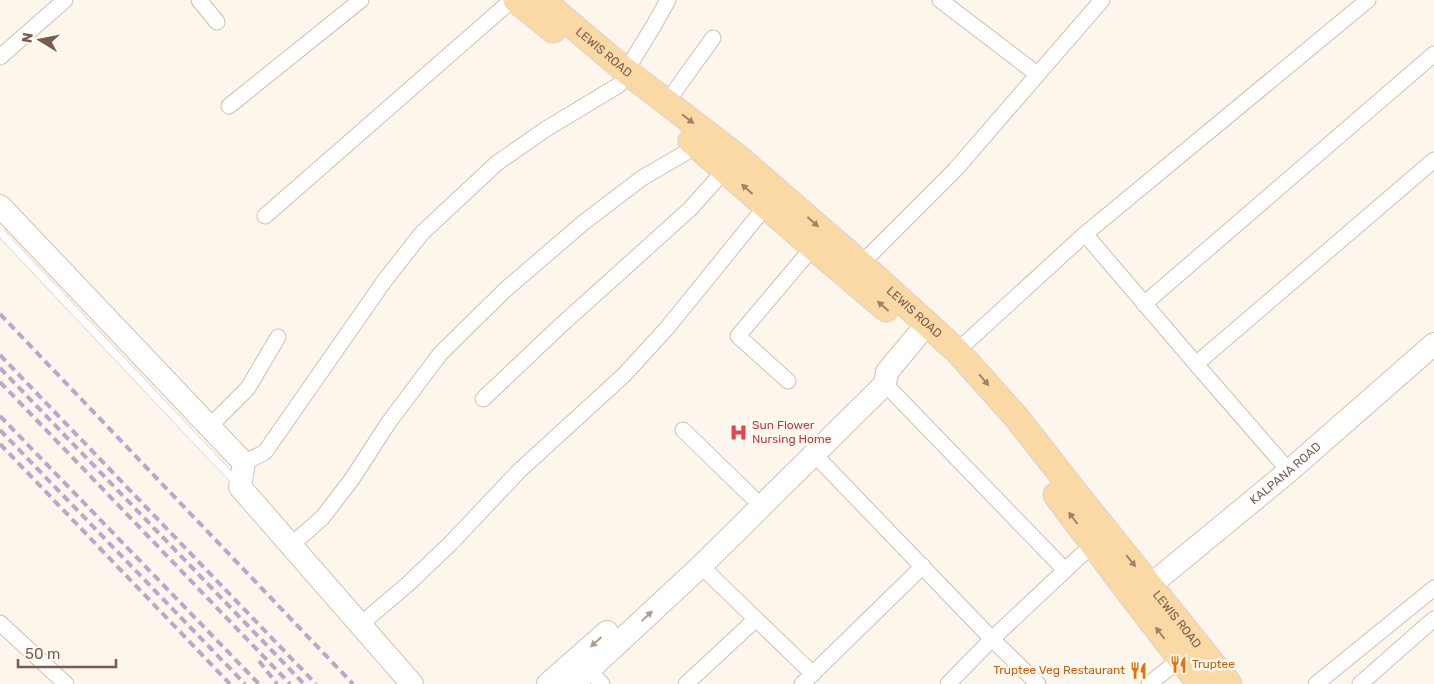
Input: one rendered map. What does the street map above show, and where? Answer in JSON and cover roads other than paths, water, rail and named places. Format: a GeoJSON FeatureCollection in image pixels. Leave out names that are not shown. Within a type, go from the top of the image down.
{"type":"FeatureCollection","features":[{"type":"Feature","properties":{"kind":"main road","name":"LEWIS ROAD"},"geometry":{"type":"LineString","coordinates":[[516,0],[587,49],[622,78],[697,146],[918,336],[989,411],[1093,544],[1229,684]]}},
{"type":"Feature","properties":{"kind":"main road","name":"LEWIS ROAD"},"geometry":{"type":"LineString","coordinates":[[542,0],[587,49]]}},
{"type":"Feature","properties":{"kind":"main road","name":"LEWIS ROAD"},"geometry":{"type":"LineString","coordinates":[[622,78],[667,102],[740,159],[861,264],[957,351],[1017,418],[1074,491],[1146,597],[1180,659],[1200,684]]}},
{"type":"Feature","properties":{"kind":"street"},"geometry":{"type":"LineString","coordinates":[[0,57],[65,0]]}},
{"type":"Feature","properties":{"kind":"street"},"geometry":{"type":"LineString","coordinates":[[199,0],[217,22]]}},
{"type":"Feature","properties":{"kind":"street"},"geometry":{"type":"LineString","coordinates":[[228,106],[361,0]]}},
{"type":"Feature","properties":{"kind":"street"},"geometry":{"type":"LineString","coordinates":[[265,216],[512,0]]}},
{"type":"Feature","properties":{"kind":"street"},"geometry":{"type":"LineString","coordinates":[[244,463],[265,452],[385,280],[422,233],[497,163],[622,78],[668,0]]}},
{"type":"Feature","properties":{"kind":"street"},"geometry":{"type":"LineString","coordinates":[[940,0],[1037,74]]}},
{"type":"Feature","properties":{"kind":"street"},"geometry":{"type":"LineString","coordinates":[[861,264],[955,170],[1102,0]]}},
{"type":"Feature","properties":{"kind":"street"},"geometry":{"type":"LineString","coordinates":[[957,351],[1086,234],[1368,0]]}},
{"type":"Feature","properties":{"kind":"street"},"geometry":{"type":"LineString","coordinates":[[667,102],[713,38]]}},
{"type":"Feature","properties":{"kind":"street"},"geometry":{"type":"LineString","coordinates":[[1144,304],[1434,54]]}},
{"type":"Feature","properties":{"kind":"street"},"geometry":{"type":"LineString","coordinates":[[290,546],[322,518],[340,495],[389,422],[440,354],[505,290],[583,223],[642,178],[697,146]]}},
{"type":"Feature","properties":{"kind":"street"},"geometry":{"type":"LineString","coordinates":[[1196,364],[1434,160]]}},
{"type":"Feature","properties":{"kind":"street"},"geometry":{"type":"LineString","coordinates":[[483,399],[559,327],[690,209],[725,170]]}},
{"type":"Feature","properties":{"kind":"street"},"geometry":{"type":"LineString","coordinates":[[0,206],[244,463]]}},
{"type":"Feature","properties":{"kind":"street"},"geometry":{"type":"LineString","coordinates":[[361,624],[408,584],[451,543],[519,471],[624,375],[667,328],[766,206]]}},
{"type":"Feature","properties":{"kind":"street"},"geometry":{"type":"LineString","coordinates":[[1086,234],[1144,304],[1289,470]]}},
{"type":"Feature","properties":{"kind":"street"},"geometry":{"type":"LineString","coordinates":[[788,381],[738,336],[813,247]]}},
{"type":"Feature","properties":{"kind":"street"},"geometry":{"type":"LineString","coordinates":[[572,684],[595,677],[886,378],[918,336]]}},
{"type":"Feature","properties":{"kind":"street"},"geometry":{"type":"LineString","coordinates":[[210,426],[248,388],[278,337]]}},
{"type":"Feature","properties":{"kind":"street","name":"KALPANA ROAD"},"geometry":{"type":"LineString","coordinates":[[1146,597],[1434,344]]}},
{"type":"Feature","properties":{"kind":"street","name":"KALPANA ROAD"},"geometry":{"type":"LineString","coordinates":[[1146,597],[1296,479],[1434,360]]}},
{"type":"Feature","properties":{"kind":"street"},"geometry":{"type":"LineString","coordinates":[[548,684],[690,557],[874,374],[886,378],[1065,570]]}},
{"type":"Feature","properties":{"kind":"street"},"geometry":{"type":"LineString","coordinates":[[683,430],[751,496]]}},
{"type":"Feature","properties":{"kind":"street"},"geometry":{"type":"LineString","coordinates":[[814,454],[992,639],[1038,684]]}},
{"type":"Feature","properties":{"kind":"street"},"geometry":{"type":"LineString","coordinates":[[244,463],[240,487],[412,684]]}},
{"type":"Feature","properties":{"kind":"street"},"geometry":{"type":"LineString","coordinates":[[948,684],[992,639],[1093,544]]}},
{"type":"Feature","properties":{"kind":"street"},"geometry":{"type":"LineString","coordinates":[[701,566],[756,619],[808,679],[923,566]]}},
{"type":"Feature","properties":{"kind":"street"},"geometry":{"type":"LineString","coordinates":[[1316,684],[1434,588]]}},
{"type":"Feature","properties":{"kind":"street"},"geometry":{"type":"LineString","coordinates":[[686,684],[756,619]]}},
{"type":"Feature","properties":{"kind":"street"},"geometry":{"type":"LineString","coordinates":[[1360,684],[1434,619]]}},
{"type":"Feature","properties":{"kind":"street"},"geometry":{"type":"LineString","coordinates":[[0,623],[66,684]]}},
{"type":"Feature","properties":{"kind":"street"},"geometry":{"type":"LineString","coordinates":[[1149,684],[1180,659]]}},
{"type":"Feature","properties":{"kind":"lane"},"geometry":{"type":"LineString","coordinates":[[0,232],[240,487]]}},
{"type":"Feature","properties":{"kind":"railway"},"geometry":{"type":"LineString","coordinates":[[0,314],[353,684]]}},
{"type":"Feature","properties":{"kind":"railway"},"geometry":{"type":"LineString","coordinates":[[0,355],[316,684]]}},
{"type":"Feature","properties":{"kind":"railway"},"geometry":{"type":"LineString","coordinates":[[0,368],[304,684]]}},
{"type":"Feature","properties":{"kind":"railway"},"geometry":{"type":"LineString","coordinates":[[0,382],[290,684]]}},
{"type":"Feature","properties":{"kind":"railway"},"geometry":{"type":"LineString","coordinates":[[0,416],[259,684]]}},
{"type":"Feature","properties":{"kind":"railway"},"geometry":{"type":"LineString","coordinates":[[0,430],[245,684]]}},
{"type":"Feature","properties":{"kind":"railway"},"geometry":{"type":"LineString","coordinates":[[0,444],[230,684]]}},
{"type":"Feature","properties":{"kind":"railway"},"geometry":{"type":"LineString","coordinates":[[259,661],[277,684]]}},
{"type":"Feature","properties":{"kind":"place","name":"Sun Flower Nursing Home"},"geometry":{"type":"Point","coordinates":[738,432]}},
{"type":"Feature","properties":{"kind":"place","name":"Truptee"},"geometry":{"type":"Point","coordinates":[1178,664]}},
{"type":"Feature","properties":{"kind":"place","name":"Truptee Veg Restaurant"},"geometry":{"type":"Point","coordinates":[1139,670]}}]}
